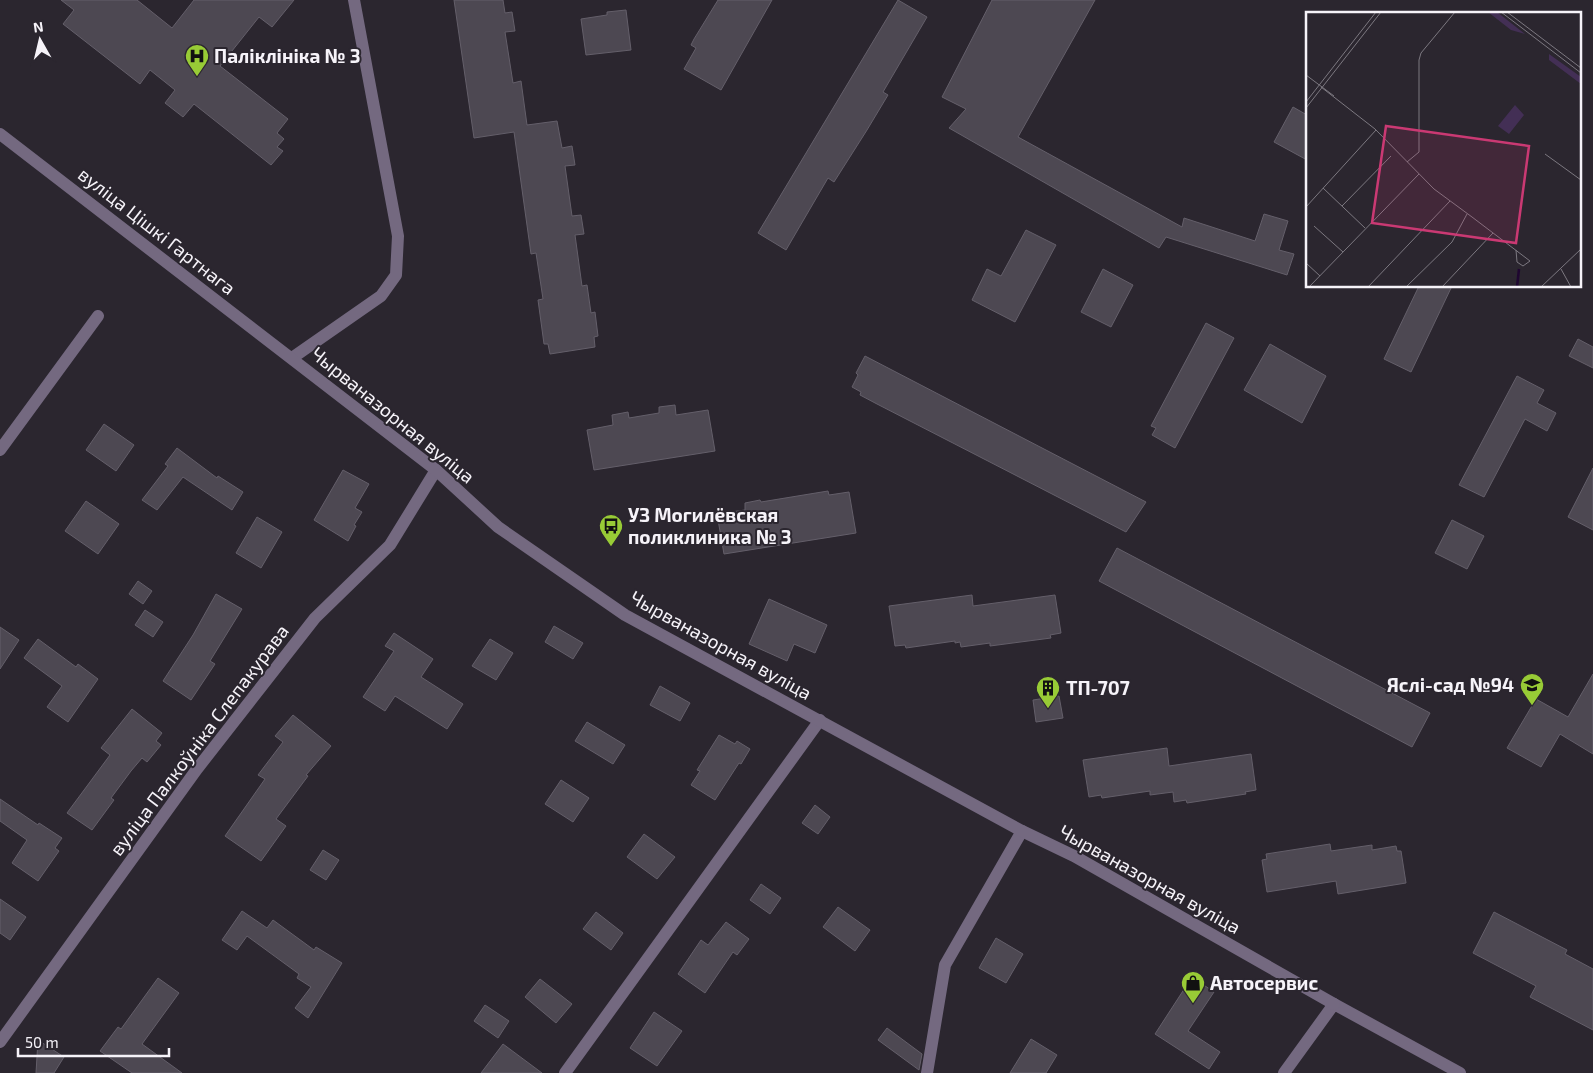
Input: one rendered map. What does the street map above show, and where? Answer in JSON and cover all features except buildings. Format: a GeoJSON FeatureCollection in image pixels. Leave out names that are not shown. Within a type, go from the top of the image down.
{"type":"FeatureCollection","features":[{"type":"Feature","properties":{"kind":"street","name":"Чырваназорная вуліца"},"geometry":{"type":"LineString","coordinates":[[354,0],[398,236],[396,274],[381,296],[292,358],[436,470],[498,527],[625,615],[1022,831],[1074,856],[1334,1004],[1460,1073]]}},
{"type":"Feature","properties":{"kind":"street","name":"вуліца Цішкі Гартнага"},"geometry":{"type":"LineString","coordinates":[[0,134],[292,358]]}},
{"type":"Feature","properties":{"kind":"street"},"geometry":{"type":"LineString","coordinates":[[0,450],[98,316]]}},
{"type":"Feature","properties":{"kind":"street","name":"вуліца Палкоўніка Слепакурава"},"geometry":{"type":"LineString","coordinates":[[0,1042],[197,769],[315,618],[390,545],[436,470]]}},
{"type":"Feature","properties":{"kind":"street","name":"Чырваназорная вуліца"},"geometry":{"type":"LineString","coordinates":[[565,1073],[820,720]]}},
{"type":"Feature","properties":{"kind":"street"},"geometry":{"type":"LineString","coordinates":[[927,1073],[945,965],[1022,831]]}},
{"type":"Feature","properties":{"kind":"street"},"geometry":{"type":"LineString","coordinates":[[1284,1073],[1334,1004]]}},
{"type":"Feature","properties":{"kind":"place","name":"Паліклініка № 3"},"geometry":{"type":"Point","coordinates":[197,77]}},
{"type":"Feature","properties":{"kind":"place","name":"УЗ Могилёвская поликлиника № 3"},"geometry":{"type":"Point","coordinates":[611,547]}},
{"type":"Feature","properties":{"kind":"place","name":"Яслі-сад №94"},"geometry":{"type":"Point","coordinates":[1532,706]}},
{"type":"Feature","properties":{"kind":"place","name":"ТП-707"},"geometry":{"type":"Point","coordinates":[1048,709]}},
{"type":"Feature","properties":{"kind":"place","name":"Автосервис"},"geometry":{"type":"Point","coordinates":[1193,1004]}}]}
